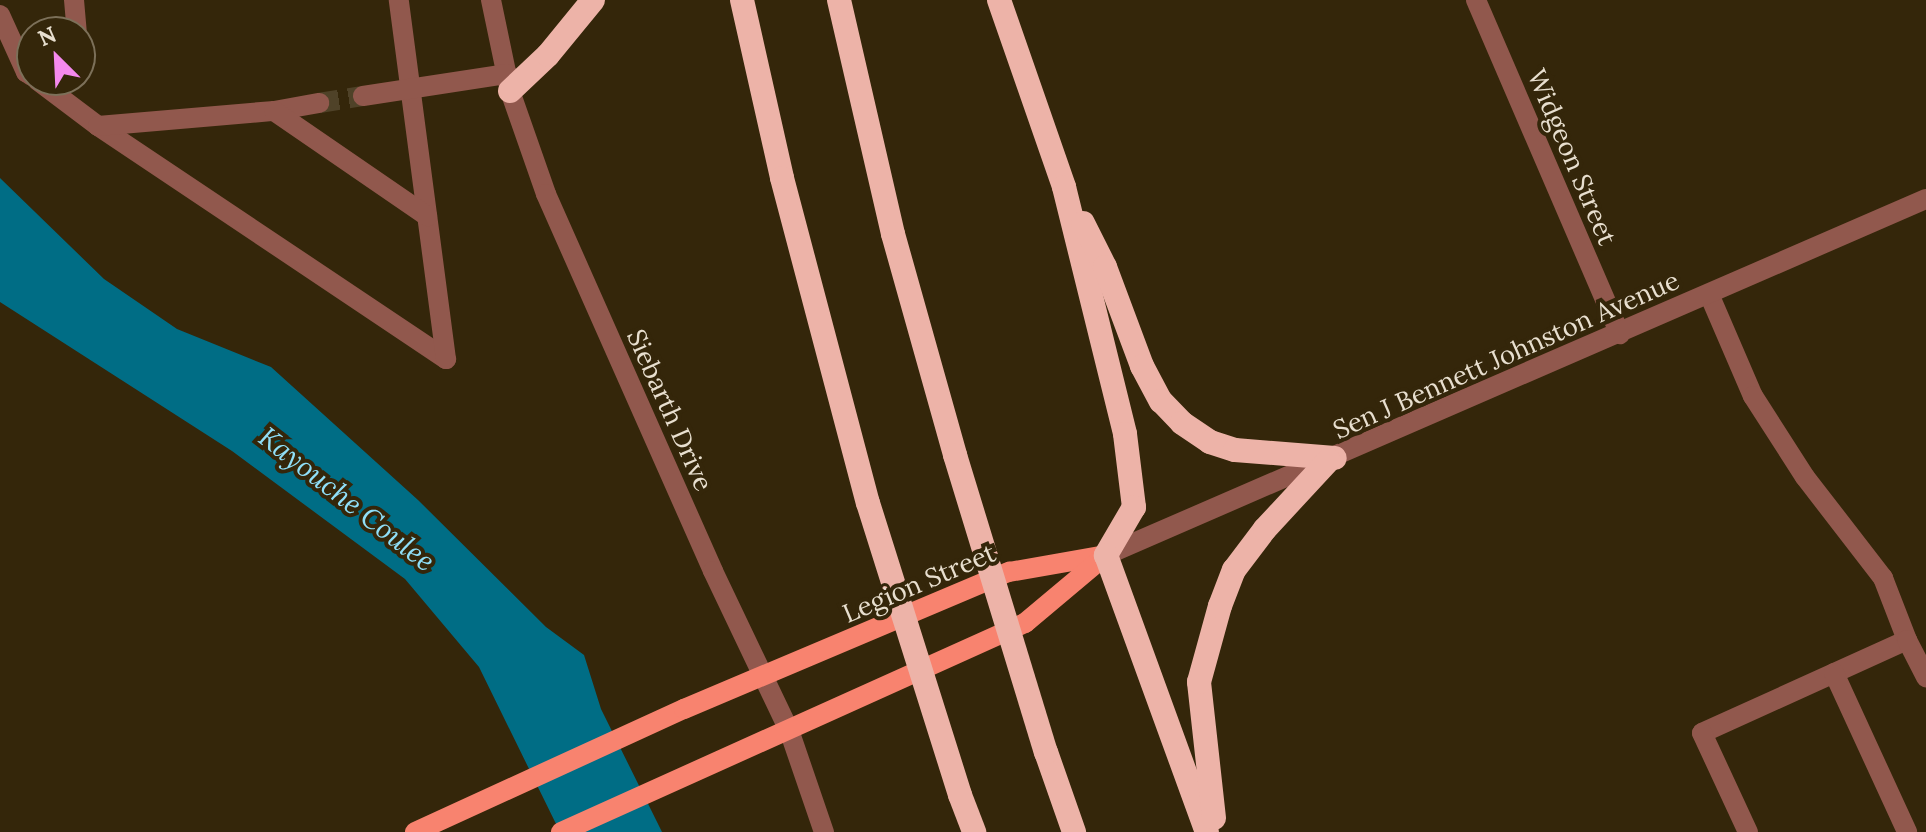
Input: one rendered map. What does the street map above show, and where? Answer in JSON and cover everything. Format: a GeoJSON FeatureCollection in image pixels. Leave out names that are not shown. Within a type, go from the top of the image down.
{"type":"FeatureCollection","features":[{"type":"Feature","properties":{"kind":"highway"},"geometry":{"type":"LineString","coordinates":[[509,82],[548,55],[593,0]]}},
{"type":"Feature","properties":{"kind":"highway"},"geometry":{"type":"LineString","coordinates":[[742,0],[782,178],[868,503],[974,832]]}},
{"type":"Feature","properties":{"kind":"highway"},"geometry":{"type":"LineString","coordinates":[[839,0],[893,234],[955,455],[1046,752],[1074,832]]}},
{"type":"Feature","properties":{"kind":"highway"},"geometry":{"type":"LineString","coordinates":[[999,0],[1064,187],[1125,434],[1134,507],[1106,555],[1207,832]]}},
{"type":"Feature","properties":{"kind":"highway"},"geometry":{"type":"LineString","coordinates":[[1064,187],[1105,267],[1142,366],[1161,401],[1182,423],[1210,442],[1235,450],[1332,459]]}},
{"type":"Feature","properties":{"kind":"highway"},"geometry":{"type":"LineString","coordinates":[[1216,832],[1209,793],[1199,682],[1207,648],[1234,570],[1265,529],[1332,459]]}},
{"type":"Feature","properties":{"kind":"main road","name":"Legion Street"},"geometry":{"type":"LineString","coordinates":[[415,832],[684,709],[1009,572],[1106,555]]}},
{"type":"Feature","properties":{"kind":"main road"},"geometry":{"type":"LineString","coordinates":[[561,832],[1025,623],[1106,555]]}},
{"type":"Feature","properties":{"kind":"street"},"geometry":{"type":"LineString","coordinates":[[61,96],[98,126],[446,359],[399,0]]}},
{"type":"Feature","properties":{"kind":"street","name":"Siebarth Drive"},"geometry":{"type":"LineString","coordinates":[[491,0],[509,82],[546,194],[789,730],[824,832]]}},
{"type":"Feature","properties":{"kind":"street","name":"Widgeon Street"},"geometry":{"type":"LineString","coordinates":[[1476,0],[1620,334]]}},
{"type":"Feature","properties":{"kind":"street"},"geometry":{"type":"LineString","coordinates":[[0,15],[16,44]]}},
{"type":"Feature","properties":{"kind":"street"},"geometry":{"type":"LineString","coordinates":[[363,96],[410,89],[509,82]]}},
{"type":"Feature","properties":{"kind":"street"},"geometry":{"type":"LineString","coordinates":[[98,126],[274,111],[319,103]]}},
{"type":"Feature","properties":{"kind":"street"},"geometry":{"type":"LineString","coordinates":[[274,111],[427,216]]}},
{"type":"Feature","properties":{"kind":"street","name":"Sen J Bennett Johnston Avenue"},"geometry":{"type":"LineString","coordinates":[[1106,555],[1926,199]]}},
{"type":"Feature","properties":{"kind":"street"},"geometry":{"type":"LineString","coordinates":[[1709,294],[1753,396],[1805,477],[1883,578],[1907,640],[1926,677]]}},
{"type":"Feature","properties":{"kind":"street"},"geometry":{"type":"LineString","coordinates":[[1748,832],[1702,733],[1907,640]]}},
{"type":"Feature","properties":{"kind":"street"},"geometry":{"type":"LineString","coordinates":[[1834,673],[1907,832]]}},
{"type":"Feature","properties":{"kind":"water","name":"Kayouche Coulee"},"geometry":{"type":"Polygon","coordinates":[[[0,178],[104,279],[177,329],[271,367],[418,500],[546,627],[584,655],[601,709],[662,832],[560,832],[479,667],[405,579],[232,451],[0,302],[0,178]]]}},
{"type":"Feature","properties":{"kind":"tunnel"},"geometry":{"type":"LineString","coordinates":[[319,103],[363,96]]}}]}
